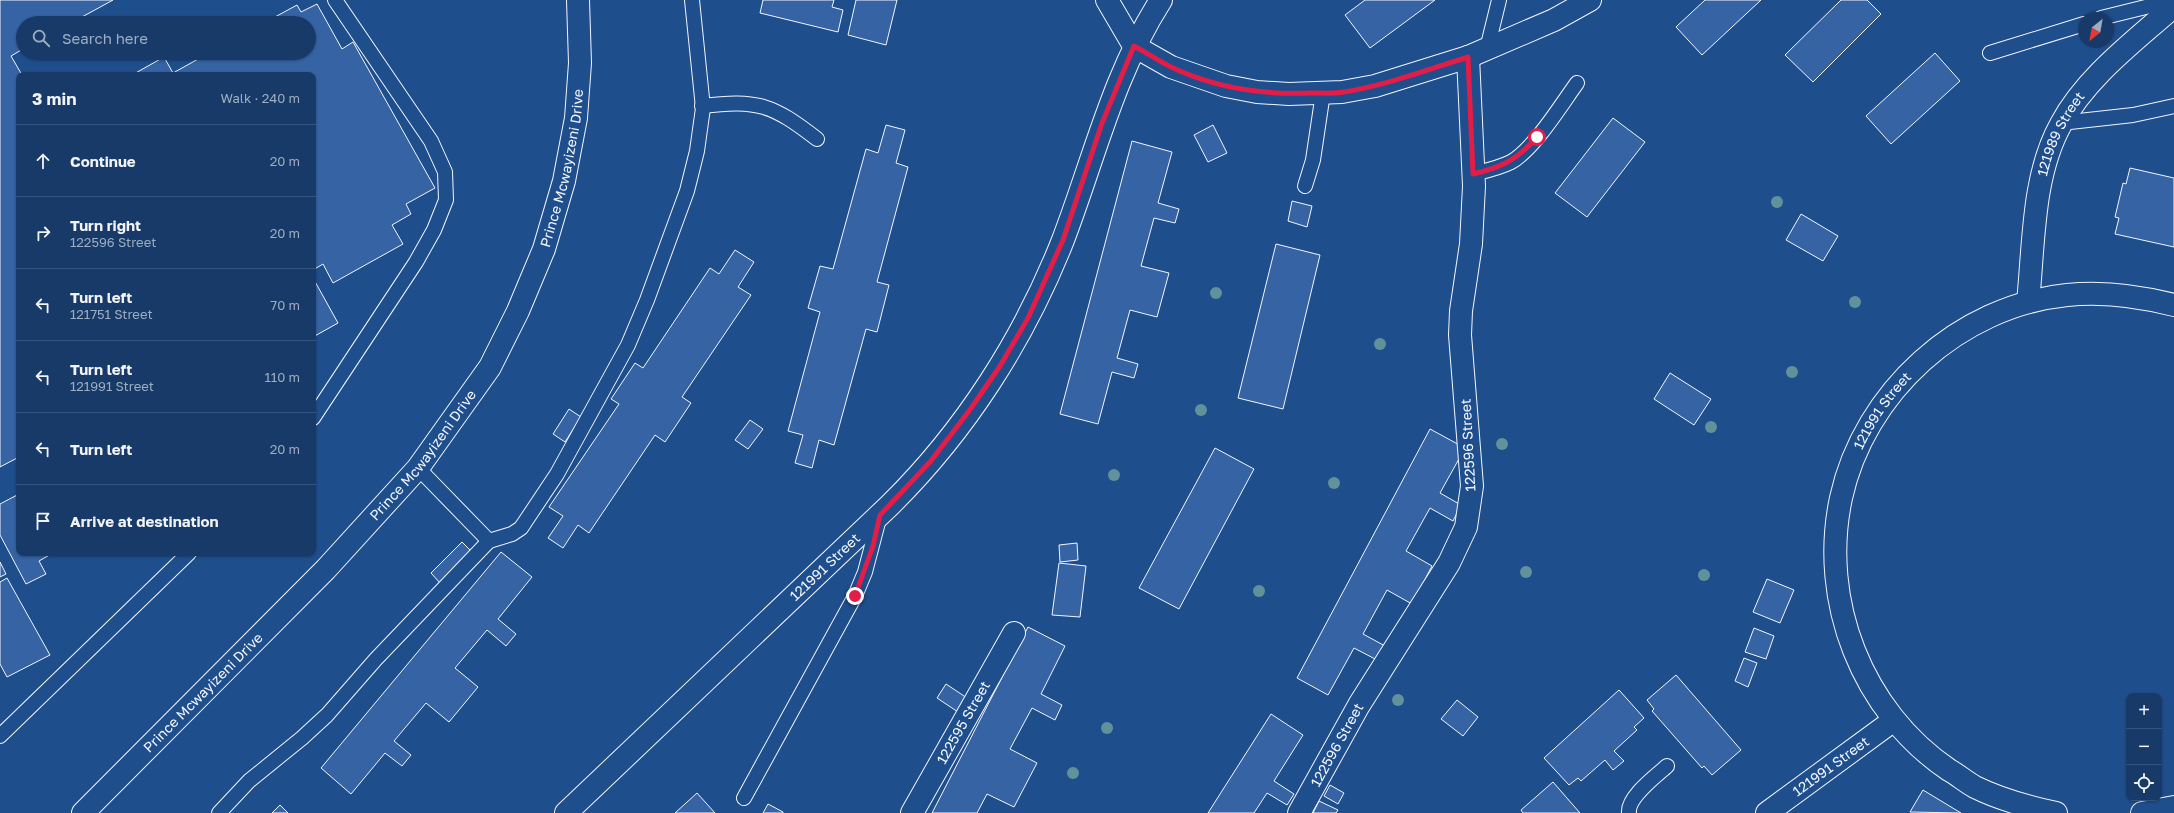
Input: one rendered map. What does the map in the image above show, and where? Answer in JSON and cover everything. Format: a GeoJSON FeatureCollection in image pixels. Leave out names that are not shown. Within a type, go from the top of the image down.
{"type":"FeatureCollection","features":[{"type":"Feature","properties":{"kind":"street","name":"Prince Mcwayizeni Drive"},"geometry":{"type":"LineString","coordinates":[[83,813],[326,569],[418,468],[490,367],[518,311],[544,249],[564,181],[576,118],[580,62],[578,0]]}},
{"type":"Feature","properties":{"kind":"street"},"geometry":{"type":"LineString","coordinates":[[1107,0],[1134,46],[1171,67],[1226,86],[1257,92],[1289,94],[1342,92],[1375,86],[1477,53],[1554,20],[1590,0]]}},
{"type":"Feature","properties":{"kind":"street","name":"121991 Street"},"geometry":{"type":"LineString","coordinates":[[566,813],[880,515],[930,462],[969,411],[1000,366],[1028,318],[1063,240],[1102,123],[1134,46],[1161,0]]}},
{"type":"Feature","properties":{"kind":"street","name":"121989 Street"},"geometry":{"type":"LineString","coordinates":[[2028,302],[2038,202],[2044,170],[2054,138],[2061,123],[2072,105],[2104,70],[2174,6]]}},
{"type":"Feature","properties":{"kind":"street","name":"122596 Street"},"geometry":{"type":"LineString","coordinates":[[1299,813],[1359,705],[1449,563],[1466,527],[1472,486],[1460,335],[1461,311],[1471,244],[1477,53]]}},
{"type":"Feature","properties":{"kind":"street","name":"121991 Street"},"geometry":{"type":"LineString","coordinates":[[2056,813],[2022,806],[1974,786],[1930,757],[1894,720],[1867,680],[1849,638],[1838,591],[1835,544],[1841,497],[1859,445],[1878,411],[1907,374],[1943,343],[1983,318],[2028,302],[2066,295],[2105,293],[2145,298],[2174,305]]}},
{"type":"Feature","properties":{"kind":"street","name":"122595 Street"},"geometry":{"type":"LineString","coordinates":[[912,813],[1014,633]]}},
{"type":"Feature","properties":{"kind":"street","name":"121991 Street"},"geometry":{"type":"LineString","coordinates":[[1780,810],[1894,720]]}},
{"type":"Feature","properties":{"kind":"street"},"geometry":{"type":"LineString","coordinates":[[2142,813],[2174,806]]}},
{"type":"Feature","properties":{"kind":"lane"},"geometry":{"type":"LineString","coordinates":[[316,413],[416,262],[434,230],[446,200],[445,172],[431,141],[335,0]]}},
{"type":"Feature","properties":{"kind":"lane"},"geometry":{"type":"LineString","coordinates":[[219,813],[254,777],[302,738],[327,715],[376,659],[489,541],[517,532],[529,519],[557,474],[628,345],[647,300],[687,191],[697,151],[702,106],[692,0]]}},
{"type":"Feature","properties":{"kind":"lane"},"geometry":{"type":"LineString","coordinates":[[1477,53],[1499,0]]}},
{"type":"Feature","properties":{"kind":"lane"},"geometry":{"type":"LineString","coordinates":[[2114,15],[2174,0]]}},
{"type":"Feature","properties":{"kind":"lane"},"geometry":{"type":"LineString","coordinates":[[1990,53],[2078,26]]}},
{"type":"Feature","properties":{"kind":"lane"},"geometry":{"type":"LineString","coordinates":[[1473,174],[1504,165],[1517,158],[1537,137],[1577,82]]}},
{"type":"Feature","properties":{"kind":"lane"},"geometry":{"type":"LineString","coordinates":[[1305,186],[1315,147],[1323,93]]}},
{"type":"Feature","properties":{"kind":"lane"},"geometry":{"type":"LineString","coordinates":[[702,106],[730,102],[762,105],[781,113],[817,139]]}},
{"type":"Feature","properties":{"kind":"lane"},"geometry":{"type":"LineString","coordinates":[[2061,123],[2126,116],[2174,106]]}},
{"type":"Feature","properties":{"kind":"lane"},"geometry":{"type":"LineString","coordinates":[[418,468],[489,541]]}},
{"type":"Feature","properties":{"kind":"lane"},"geometry":{"type":"LineString","coordinates":[[744,798],[855,596],[869,559],[880,515]]}},
{"type":"Feature","properties":{"kind":"lane"},"geometry":{"type":"LineString","coordinates":[[0,736],[185,556]]}},
{"type":"Feature","properties":{"kind":"lane"},"geometry":{"type":"LineString","coordinates":[[1629,813],[1631,803],[1638,794],[1667,766]]}},
{"type":"Feature","properties":{"kind":"building"},"geometry":{"type":"Polygon","coordinates":[[[0,0],[113,0],[84,16],[16,16],[16,53],[11,56],[20,72],[16,72],[16,459],[0,467],[0,0]]]}},
{"type":"Feature","properties":{"kind":"building"},"geometry":{"type":"Polygon","coordinates":[[[763,0],[834,0],[832,7],[843,10],[838,32],[760,13],[763,0]]]}},
{"type":"Feature","properties":{"kind":"building"},"geometry":{"type":"Polygon","coordinates":[[[856,0],[897,0],[886,45],[848,35],[856,0]]]}},
{"type":"Feature","properties":{"kind":"building"},"geometry":{"type":"Polygon","coordinates":[[[1365,0],[1435,0],[1370,48],[1345,15],[1365,0]]]}},
{"type":"Feature","properties":{"kind":"building"},"geometry":{"type":"Polygon","coordinates":[[[1705,0],[1761,0],[1702,55],[1676,27],[1705,0]]]}},
{"type":"Feature","properties":{"kind":"building"},"geometry":{"type":"Polygon","coordinates":[[[1841,0],[1867,0],[1881,14],[1813,82],[1785,55],[1841,0]]]}},
{"type":"Feature","properties":{"kind":"building"},"geometry":{"type":"Polygon","coordinates":[[[317,4],[342,49],[353,42],[435,188],[406,204],[411,214],[392,225],[403,244],[333,283],[323,264],[316,268],[316,72],[175,72],[196,60],[316,60],[316,16],[277,16],[297,5],[301,12],[317,4]]]}},
{"type":"Feature","properties":{"kind":"building"},"geometry":{"type":"Polygon","coordinates":[[[1935,53],[1960,81],[1891,144],[1866,116],[1935,53]]]}},
{"type":"Feature","properties":{"kind":"building"},"geometry":{"type":"Polygon","coordinates":[[[159,60],[166,60],[172,72],[137,72],[159,60]]]}},
{"type":"Feature","properties":{"kind":"building"},"geometry":{"type":"Polygon","coordinates":[[[1613,118],[1645,142],[1587,217],[1555,193],[1613,118]]]}},
{"type":"Feature","properties":{"kind":"building"},"geometry":{"type":"Polygon","coordinates":[[[886,125],[905,130],[896,163],[908,167],[877,282],[889,285],[877,332],[866,329],[834,445],[819,440],[812,468],[795,463],[803,435],[788,431],[820,312],[808,308],[820,266],[833,269],[866,149],[878,153],[886,125]]]}},
{"type":"Feature","properties":{"kind":"building"},"geometry":{"type":"Polygon","coordinates":[[[1213,125],[1227,153],[1208,162],[1194,135],[1213,125]]]}},
{"type":"Feature","properties":{"kind":"building"},"geometry":{"type":"Polygon","coordinates":[[[1132,141],[1172,152],[1158,203],[1179,209],[1175,223],[1154,218],[1141,266],[1169,273],[1157,317],[1130,310],[1117,358],[1138,364],[1134,378],[1112,372],[1098,424],[1060,414],[1132,141]]]}},
{"type":"Feature","properties":{"kind":"building"},"geometry":{"type":"Polygon","coordinates":[[[2130,168],[2174,178],[2174,247],[2115,234],[2119,218],[2115,217],[2123,183],[2126,184],[2130,168]]]}},
{"type":"Feature","properties":{"kind":"building"},"geometry":{"type":"Polygon","coordinates":[[[1292,201],[1312,206],[1307,227],[1288,221],[1292,201]]]}},
{"type":"Feature","properties":{"kind":"building"},"geometry":{"type":"Polygon","coordinates":[[[1801,214],[1838,236],[1823,261],[1786,240],[1801,214]]]}},
{"type":"Feature","properties":{"kind":"building"},"geometry":{"type":"Polygon","coordinates":[[[1276,244],[1320,255],[1283,409],[1238,398],[1276,244]]]}},
{"type":"Feature","properties":{"kind":"building"},"geometry":{"type":"Polygon","coordinates":[[[735,250],[754,262],[738,287],[751,295],[682,397],[691,403],[665,442],[655,435],[589,533],[578,525],[563,548],[548,538],[563,516],[549,507],[619,404],[611,399],[635,363],[643,368],[710,268],[719,274],[735,250]]]}},
{"type":"Feature","properties":{"kind":"building"},"geometry":{"type":"Polygon","coordinates":[[[316,283],[338,323],[316,335],[316,283]]]}},
{"type":"Feature","properties":{"kind":"building"},"geometry":{"type":"Polygon","coordinates":[[[1670,373],[1711,399],[1694,425],[1654,399],[1670,373]]]}},
{"type":"Feature","properties":{"kind":"building"},"geometry":{"type":"Polygon","coordinates":[[[569,409],[581,417],[565,442],[553,434],[569,409]]]}},
{"type":"Feature","properties":{"kind":"building"},"geometry":{"type":"Polygon","coordinates":[[[750,420],[763,429],[748,449],[735,440],[750,420]]]}},
{"type":"Feature","properties":{"kind":"building"},"geometry":{"type":"Polygon","coordinates":[[[1430,429],[1465,448],[1440,493],[1461,505],[1453,521],[1430,508],[1406,551],[1432,566],[1412,604],[1387,590],[1363,634],[1385,646],[1377,660],[1354,648],[1328,695],[1297,678],[1430,429]]]}},
{"type":"Feature","properties":{"kind":"building"},"geometry":{"type":"Polygon","coordinates":[[[1215,448],[1254,469],[1179,609],[1139,588],[1215,448]]]}},
{"type":"Feature","properties":{"kind":"building"},"geometry":{"type":"Polygon","coordinates":[[[16,496],[16,556],[48,556],[39,561],[46,574],[26,584],[0,535],[0,504],[16,496]]]}},
{"type":"Feature","properties":{"kind":"building"},"geometry":{"type":"Polygon","coordinates":[[[462,542],[471,551],[440,583],[431,573],[462,542]]]}},
{"type":"Feature","properties":{"kind":"building"},"geometry":{"type":"Polygon","coordinates":[[[1077,543],[1078,560],[1060,562],[1059,545],[1077,543]]]}},
{"type":"Feature","properties":{"kind":"building"},"geometry":{"type":"Polygon","coordinates":[[[501,552],[532,577],[498,619],[516,634],[506,646],[487,630],[455,668],[478,687],[449,722],[426,703],[394,741],[411,755],[402,766],[385,753],[351,794],[321,768],[501,552]]]}},
{"type":"Feature","properties":{"kind":"building"},"geometry":{"type":"Polygon","coordinates":[[[0,562],[6,574],[0,577],[0,562]]]}},
{"type":"Feature","properties":{"kind":"building"},"geometry":{"type":"Polygon","coordinates":[[[1059,563],[1086,566],[1080,617],[1052,615],[1059,563]]]}},
{"type":"Feature","properties":{"kind":"building"},"geometry":{"type":"Polygon","coordinates":[[[7,578],[50,655],[7,677],[0,664],[0,582],[7,578]]]}},
{"type":"Feature","properties":{"kind":"building"},"geometry":{"type":"Polygon","coordinates":[[[1767,579],[1794,590],[1780,623],[1753,612],[1767,579]]]}},
{"type":"Feature","properties":{"kind":"building"},"geometry":{"type":"Polygon","coordinates":[[[1028,627],[1065,646],[1041,694],[1062,705],[1055,720],[1032,708],[1010,749],[1037,763],[1014,807],[987,794],[977,813],[932,813],[1028,627]]]}},
{"type":"Feature","properties":{"kind":"building"},"geometry":{"type":"Polygon","coordinates":[[[1754,628],[1774,636],[1766,659],[1745,652],[1754,628]]]}},
{"type":"Feature","properties":{"kind":"building"},"geometry":{"type":"Polygon","coordinates":[[[1744,658],[1757,663],[1748,687],[1735,681],[1744,658]]]}},
{"type":"Feature","properties":{"kind":"building"},"geometry":{"type":"Polygon","coordinates":[[[1676,675],[1741,750],[1712,775],[1704,766],[1702,768],[1652,711],[1654,709],[1647,700],[1676,675]]]}},
{"type":"Feature","properties":{"kind":"building"},"geometry":{"type":"Polygon","coordinates":[[[946,684],[967,698],[958,712],[937,698],[946,684]]]}},
{"type":"Feature","properties":{"kind":"building"},"geometry":{"type":"Polygon","coordinates":[[[1619,690],[1644,718],[1634,727],[1637,730],[1614,751],[1624,761],[1613,770],[1605,760],[1581,781],[1578,778],[1569,785],[1544,758],[1619,690]]]}},
{"type":"Feature","properties":{"kind":"building"},"geometry":{"type":"Polygon","coordinates":[[[1457,700],[1478,717],[1463,736],[1441,719],[1457,700]]]}},
{"type":"Feature","properties":{"kind":"building"},"geometry":{"type":"Polygon","coordinates":[[[1271,714],[1303,735],[1274,781],[1294,794],[1287,805],[1267,793],[1254,813],[1208,813],[1271,714]]]}},
{"type":"Feature","properties":{"kind":"building"},"geometry":{"type":"Polygon","coordinates":[[[1553,782],[1580,813],[1523,813],[1521,810],[1553,782]]]}},
{"type":"Feature","properties":{"kind":"building"},"geometry":{"type":"Polygon","coordinates":[[[1330,785],[1344,793],[1338,804],[1324,796],[1330,785]]]}},
{"type":"Feature","properties":{"kind":"building"},"geometry":{"type":"Polygon","coordinates":[[[1923,790],[1961,813],[1910,812],[1923,790]]]}},
{"type":"Feature","properties":{"kind":"building"},"geometry":{"type":"Polygon","coordinates":[[[697,793],[715,813],[675,813],[697,793]]]}},
{"type":"Feature","properties":{"kind":"building"},"geometry":{"type":"Polygon","coordinates":[[[1319,801],[1338,810],[1336,813],[1313,813],[1319,801]]]}},
{"type":"Feature","properties":{"kind":"building"},"geometry":{"type":"Polygon","coordinates":[[[768,804],[783,812],[783,813],[763,813],[768,804]]]}},
{"type":"Feature","properties":{"kind":"building"},"geometry":{"type":"Polygon","coordinates":[[[280,805],[288,813],[272,813],[280,805]]]}},
{"type":"Feature","properties":{"kind":"route"},"geometry":{"type":"LineString","coordinates":[[855,596],[865,572],[880,515],[911,485],[969,411],[1000,366],[1028,318],[1063,240],[1102,123],[1134,46],[1171,67],[1198,78],[1226,86],[1257,92],[1289,94],[1342,92],[1375,86],[1468,57],[1473,174],[1504,165],[1517,158],[1537,137]]}}]}
